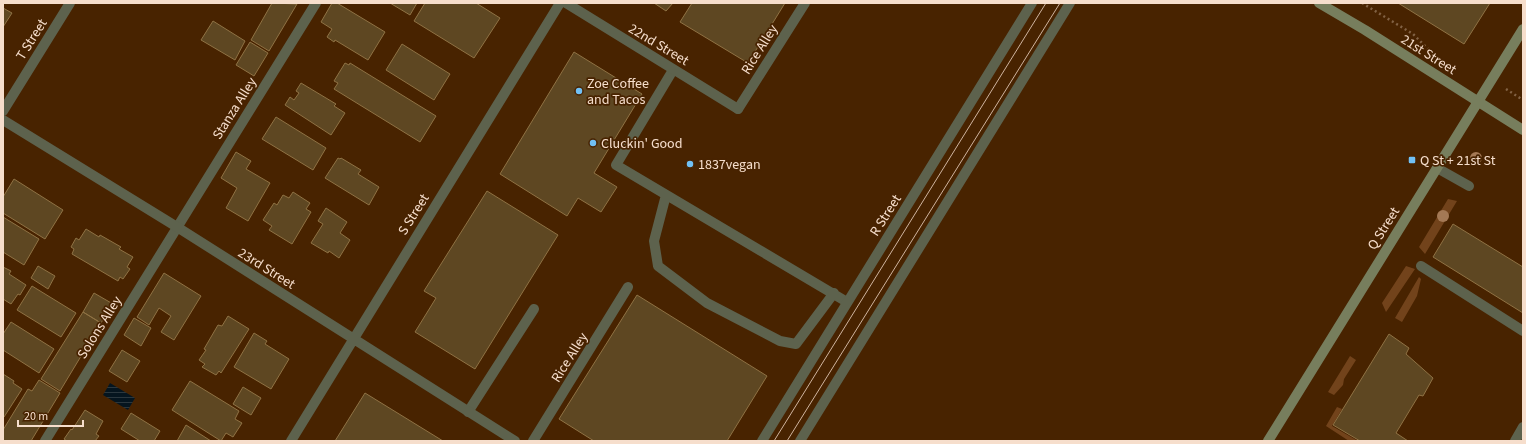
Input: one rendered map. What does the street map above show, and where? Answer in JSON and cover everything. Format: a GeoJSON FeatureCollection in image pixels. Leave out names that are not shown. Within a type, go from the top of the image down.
{"type":"FeatureCollection","features":[{"type":"Feature","properties":{"kind":"main road","name":"21st Street"},"geometry":{"type":"LineString","coordinates":[[1319,3],[1523,130]]}},
{"type":"Feature","properties":{"kind":"main road","name":"Q Street"},"geometry":{"type":"LineString","coordinates":[[1271,440],[1523,29]]}},
{"type":"Feature","properties":{"kind":"street","name":"T Street"},"geometry":{"type":"LineString","coordinates":[[3,111],[70,3]]}},
{"type":"Feature","properties":{"kind":"street","name":"Stanza Alley"},"geometry":{"type":"LineString","coordinates":[[177,227],[316,3]]}},
{"type":"Feature","properties":{"kind":"street","name":"S Street"},"geometry":{"type":"LineString","coordinates":[[291,441],[560,3]]}},
{"type":"Feature","properties":{"kind":"street","name":"22nd Street"},"geometry":{"type":"LineString","coordinates":[[566,3],[738,109]]}},
{"type":"Feature","properties":{"kind":"street","name":"Rice Alley"},"geometry":{"type":"LineString","coordinates":[[738,109],[805,3]]}},
{"type":"Feature","properties":{"kind":"street","name":"R Street"},"geometry":{"type":"LineString","coordinates":[[762,441],[1032,3]]}},
{"type":"Feature","properties":{"kind":"street"},"geometry":{"type":"LineString","coordinates":[[800,441],[1070,3]]}},
{"type":"Feature","properties":{"kind":"street"},"geometry":{"type":"LineString","coordinates":[[674,70],[616,165],[848,302]]}},
{"type":"Feature","properties":{"kind":"street","name":"23rd Street"},"geometry":{"type":"LineString","coordinates":[[3,120],[177,227],[515,441]]}},
{"type":"Feature","properties":{"kind":"street"},"geometry":{"type":"LineString","coordinates":[[1437,168],[1469,186]]}},
{"type":"Feature","properties":{"kind":"street"},"geometry":{"type":"LineString","coordinates":[[666,195],[654,241],[658,266],[707,303],[780,341],[796,344],[834,293]]}},
{"type":"Feature","properties":{"kind":"street","name":"Solons Alley"},"geometry":{"type":"LineString","coordinates":[[45,441],[177,227]]}},
{"type":"Feature","properties":{"kind":"street"},"geometry":{"type":"LineString","coordinates":[[1421,266],[1523,331]]}},
{"type":"Feature","properties":{"kind":"street","name":"Rice Alley"},"geometry":{"type":"LineString","coordinates":[[533,441],[628,287]]}},
{"type":"Feature","properties":{"kind":"street"},"geometry":{"type":"LineString","coordinates":[[468,412],[534,308]]}},
{"type":"Feature","properties":{"kind":"street"},"geometry":{"type":"LineString","coordinates":[[1515,441],[1523,427]]}},
{"type":"Feature","properties":{"kind":"path"},"geometry":{"type":"LineString","coordinates":[[1506,90],[1523,100]]}},
{"type":"Feature","properties":{"kind":"shaded area"},"geometry":{"type":"Polygon","coordinates":[[[1448,199],[1457,201],[1425,254],[1419,247],[1448,199]]]}},
{"type":"Feature","properties":{"kind":"shaded area"},"geometry":{"type":"Polygon","coordinates":[[[1406,266],[1415,269],[1386,312],[1382,303],[1406,266]]]}},
{"type":"Feature","properties":{"kind":"shaded area"},"geometry":{"type":"Polygon","coordinates":[[[1419,277],[1421,279],[1417,296],[1402,322],[1395,318],[1419,277]]]}},
{"type":"Feature","properties":{"kind":"shaded area"},"geometry":{"type":"Polygon","coordinates":[[[1350,356],[1356,360],[1344,379],[1343,385],[1334,395],[1328,392],[1350,356]]]}},
{"type":"Feature","properties":{"kind":"shaded area"},"geometry":{"type":"Polygon","coordinates":[[[1337,407],[1342,409],[1332,426],[1358,441],[1349,441],[1326,426],[1337,407]]]}},
{"type":"Feature","properties":{"kind":"water"},"geometry":{"type":"Polygon","coordinates":[[[110,383],[135,398],[128,410],[103,395],[110,383]]]}},
{"type":"Feature","properties":{"kind":"building"},"geometry":{"type":"Polygon","coordinates":[[[272,3],[297,4],[269,51],[251,40],[272,3]]]}},
{"type":"Feature","properties":{"kind":"building"},"geometry":{"type":"Polygon","coordinates":[[[332,3],[337,3],[385,32],[368,60],[335,40],[334,42],[327,37],[332,29],[321,22],[332,3]]]}},
{"type":"Feature","properties":{"kind":"building"},"geometry":{"type":"Polygon","coordinates":[[[390,3],[417,3],[410,15],[390,3]]]}},
{"type":"Feature","properties":{"kind":"building"},"geometry":{"type":"Polygon","coordinates":[[[425,3],[476,3],[500,18],[474,58],[414,21],[425,3]]]}},
{"type":"Feature","properties":{"kind":"building"},"geometry":{"type":"Polygon","coordinates":[[[654,3],[673,3],[666,11],[654,3]]]}},
{"type":"Feature","properties":{"kind":"building"},"geometry":{"type":"Polygon","coordinates":[[[692,3],[785,3],[748,63],[680,22],[692,3]]]}},
{"type":"Feature","properties":{"kind":"building"},"geometry":{"type":"Polygon","coordinates":[[[1398,3],[1490,3],[1464,44],[1398,3]]]}},
{"type":"Feature","properties":{"kind":"building"},"geometry":{"type":"Polygon","coordinates":[[[3,8],[12,13],[3,27],[3,8]]]}},
{"type":"Feature","properties":{"kind":"building"},"geometry":{"type":"Polygon","coordinates":[[[213,21],[245,41],[235,60],[201,40],[213,21]]]}},
{"type":"Feature","properties":{"kind":"building"},"geometry":{"type":"Polygon","coordinates":[[[250,42],[268,53],[254,76],[236,65],[250,42]]]}},
{"type":"Feature","properties":{"kind":"building"},"geometry":{"type":"Polygon","coordinates":[[[402,44],[450,74],[434,100],[386,70],[402,44]]]}},
{"type":"Feature","properties":{"kind":"building"},"geometry":{"type":"Polygon","coordinates":[[[574,52],[642,94],[594,173],[617,187],[601,212],[578,198],[567,216],[500,174],[574,52]]]}},
{"type":"Feature","properties":{"kind":"building"},"geometry":{"type":"Polygon","coordinates":[[[345,63],[349,65],[350,63],[436,116],[420,142],[334,89],[338,83],[334,81],[345,63]]]}},
{"type":"Feature","properties":{"kind":"building"},"geometry":{"type":"Polygon","coordinates":[[[301,83],[336,104],[334,106],[345,113],[331,135],[285,105],[290,97],[294,100],[299,93],[296,91],[301,83]]]}},
{"type":"Feature","properties":{"kind":"building"},"geometry":{"type":"Polygon","coordinates":[[[276,117],[326,148],[313,170],[262,139],[276,117]]]}},
{"type":"Feature","properties":{"kind":"building"},"geometry":{"type":"Polygon","coordinates":[[[236,152],[251,161],[246,169],[270,183],[248,221],[226,208],[237,188],[221,178],[236,152]]]}},
{"type":"Feature","properties":{"kind":"building"},"geometry":{"type":"Polygon","coordinates":[[[338,158],[341,158],[361,170],[358,174],[379,187],[369,205],[325,178],[338,158]]]}},
{"type":"Feature","properties":{"kind":"building"},"geometry":{"type":"Polygon","coordinates":[[[14,179],[63,210],[45,239],[3,213],[3,197],[14,179]]]}},
{"type":"Feature","properties":{"kind":"building"},"geometry":{"type":"Polygon","coordinates":[[[487,191],[558,235],[475,369],[415,332],[436,298],[424,291],[487,191]]]}},
{"type":"Feature","properties":{"kind":"building"},"geometry":{"type":"Polygon","coordinates":[[[293,192],[310,203],[306,209],[311,212],[292,244],[269,230],[272,226],[263,220],[274,203],[277,205],[283,195],[289,198],[293,192]]]}},
{"type":"Feature","properties":{"kind":"building"},"geometry":{"type":"Polygon","coordinates":[[[326,208],[347,222],[340,233],[350,240],[339,258],[329,251],[328,253],[311,243],[323,224],[318,221],[326,208]]]}},
{"type":"Feature","properties":{"kind":"building"},"geometry":{"type":"Polygon","coordinates":[[[3,217],[39,239],[24,265],[3,252],[3,217]]]}},
{"type":"Feature","properties":{"kind":"building"},"geometry":{"type":"Polygon","coordinates":[[[1453,224],[1523,267],[1523,313],[1433,257],[1453,224]]]}},
{"type":"Feature","properties":{"kind":"building"},"geometry":{"type":"Polygon","coordinates":[[[86,229],[121,247],[119,249],[133,257],[127,267],[130,269],[123,279],[120,277],[118,281],[72,254],[74,249],[71,247],[76,238],[79,240],[86,229]]]}},
{"type":"Feature","properties":{"kind":"building"},"geometry":{"type":"Polygon","coordinates":[[[38,266],[55,276],[48,289],[31,278],[38,266]]]}},
{"type":"Feature","properties":{"kind":"building"},"geometry":{"type":"Polygon","coordinates":[[[3,267],[11,271],[9,274],[26,285],[20,295],[18,294],[11,304],[3,299],[3,267]]]}},
{"type":"Feature","properties":{"kind":"building"},"geometry":{"type":"Polygon","coordinates":[[[164,273],[201,296],[174,340],[161,332],[171,316],[159,308],[149,325],[137,317],[164,273]]]}},
{"type":"Feature","properties":{"kind":"building"},"geometry":{"type":"Polygon","coordinates":[[[32,286],[76,313],[61,337],[17,310],[32,286]]]}},
{"type":"Feature","properties":{"kind":"building"},"geometry":{"type":"Polygon","coordinates":[[[94,293],[113,304],[101,323],[83,312],[94,293]]]}},
{"type":"Feature","properties":{"kind":"building"},"geometry":{"type":"Polygon","coordinates":[[[637,295],[767,376],[727,441],[594,441],[559,419],[637,295]]]}},
{"type":"Feature","properties":{"kind":"building"},"geometry":{"type":"Polygon","coordinates":[[[83,312],[101,323],[60,391],[41,379],[83,312]]]}},
{"type":"Feature","properties":{"kind":"building"},"geometry":{"type":"Polygon","coordinates":[[[228,316],[249,329],[221,373],[219,371],[216,375],[202,367],[205,364],[199,360],[206,350],[204,349],[218,325],[222,326],[228,316]]]}},
{"type":"Feature","properties":{"kind":"building"},"geometry":{"type":"Polygon","coordinates":[[[134,318],[151,328],[141,346],[124,335],[134,318]]]}},
{"type":"Feature","properties":{"kind":"building"},"geometry":{"type":"Polygon","coordinates":[[[11,322],[54,349],[39,373],[3,350],[3,334],[11,322]]]}},
{"type":"Feature","properties":{"kind":"building"},"geometry":{"type":"Polygon","coordinates":[[[254,333],[267,341],[265,344],[289,359],[271,389],[234,367],[254,333]]]}},
{"type":"Feature","properties":{"kind":"building"},"geometry":{"type":"Polygon","coordinates":[[[1389,334],[1409,348],[1406,354],[1433,378],[1423,396],[1419,395],[1396,433],[1408,441],[1360,441],[1333,425],[1389,334]]]}},
{"type":"Feature","properties":{"kind":"building"},"geometry":{"type":"Polygon","coordinates":[[[122,350],[140,361],[127,382],[109,371],[122,350]]]}},
{"type":"Feature","properties":{"kind":"building"},"geometry":{"type":"Polygon","coordinates":[[[3,374],[14,381],[13,383],[22,389],[4,417],[3,416],[3,374]]]}},
{"type":"Feature","properties":{"kind":"building"},"geometry":{"type":"Polygon","coordinates":[[[39,380],[60,393],[31,441],[3,441],[3,430],[28,389],[32,391],[39,380]]]}},
{"type":"Feature","properties":{"kind":"building"},"geometry":{"type":"Polygon","coordinates":[[[190,381],[239,411],[235,419],[242,423],[233,437],[226,433],[221,441],[172,410],[190,381]]]}},
{"type":"Feature","properties":{"kind":"building"},"geometry":{"type":"Polygon","coordinates":[[[243,387],[261,398],[251,415],[233,404],[243,387]]]}},
{"type":"Feature","properties":{"kind":"building"},"geometry":{"type":"Polygon","coordinates":[[[365,393],[443,441],[335,441],[365,393]]]}},
{"type":"Feature","properties":{"kind":"building"},"geometry":{"type":"Polygon","coordinates":[[[85,410],[103,421],[96,434],[99,436],[95,441],[67,441],[64,439],[71,429],[72,430],[85,410]]]}},
{"type":"Feature","properties":{"kind":"building"},"geometry":{"type":"Polygon","coordinates":[[[131,413],[160,431],[154,441],[140,441],[121,429],[131,413]]]}},
{"type":"Feature","properties":{"kind":"building"},"geometry":{"type":"Polygon","coordinates":[[[186,425],[211,441],[177,441],[186,425]]]}},
{"type":"Feature","properties":{"kind":"tram line"},"geometry":{"type":"LineString","coordinates":[[774,441],[1046,3]]}},
{"type":"Feature","properties":{"kind":"tram line"},"geometry":{"type":"LineString","coordinates":[[787,441],[1060,3]]}},
{"type":"Feature","properties":{"kind":"place","name":"Zoe Coffee and Tacos"},"geometry":{"type":"Point","coordinates":[579,91]}},
{"type":"Feature","properties":{"kind":"place","name":"Cluckin' Good"},"geometry":{"type":"Point","coordinates":[593,143]}},
{"type":"Feature","properties":{"kind":"place","name":"Q St + 21st St"},"geometry":{"type":"Point","coordinates":[1412,160]}},
{"type":"Feature","properties":{"kind":"place","name":"1837vegan"},"geometry":{"type":"Point","coordinates":[690,164]}}]}
